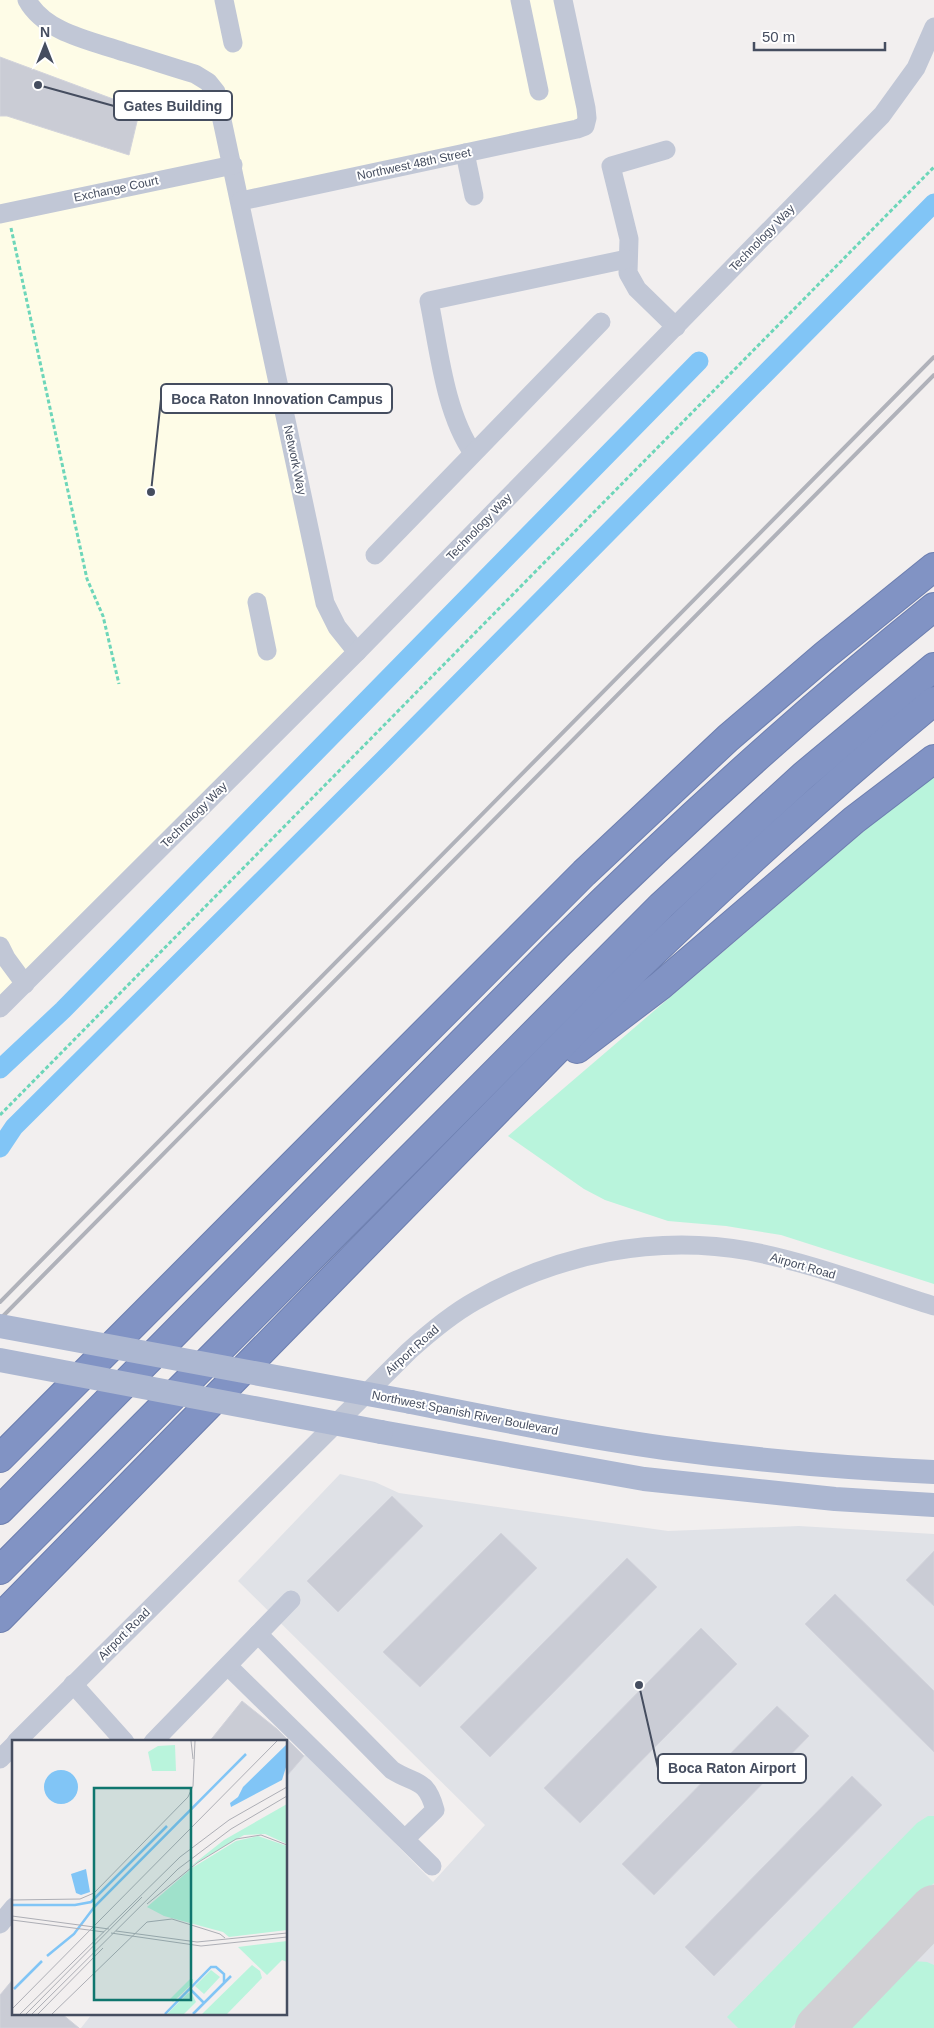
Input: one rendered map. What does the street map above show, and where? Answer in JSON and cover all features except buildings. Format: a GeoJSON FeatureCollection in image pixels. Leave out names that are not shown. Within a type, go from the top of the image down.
{"type":"FeatureCollection","features":[{"type":"Feature","properties":{"kind":"highway"},"geometry":{"type":"LineString","coordinates":[[0,1458],[584,873],[728,738],[934,566]]}},
{"type":"Feature","properties":{"kind":"highway"},"geometry":{"type":"LineString","coordinates":[[0,1510],[647,857],[788,728],[934,607]]}},
{"type":"Feature","properties":{"kind":"highway"},"geometry":{"type":"LineString","coordinates":[[0,1570],[655,913],[804,776],[934,667]]}},
{"type":"Feature","properties":{"kind":"highway"},"geometry":{"type":"LineString","coordinates":[[0,1618],[636,969],[728,881],[824,794],[934,701]]}},
{"type":"Feature","properties":{"kind":"highway"},"geometry":{"type":"LineString","coordinates":[[504,1105],[660,986],[854,820],[934,759]]}},
{"type":"Feature","properties":{"kind":"main road","name":"Northwest Spanish River Boulevard"},"geometry":{"type":"LineString","coordinates":[[0,1326],[536,1427],[666,1448],[793,1463],[934,1472]]}},
{"type":"Feature","properties":{"kind":"main road"},"geometry":{"type":"LineString","coordinates":[[0,1360],[381,1432],[644,1479],[826,1498],[934,1505]]}},
{"type":"Feature","properties":{"kind":"street","name":"Network Way"},"geometry":{"type":"LineString","coordinates":[[27,0],[41,17],[63,30],[195,74],[208,82],[218,97],[325,603],[337,627],[357,652]]}},
{"type":"Feature","properties":{"kind":"street"},"geometry":{"type":"LineString","coordinates":[[224,0],[233,42]]}},
{"type":"Feature","properties":{"kind":"street"},"geometry":{"type":"LineString","coordinates":[[520,0],[539,91]]}},
{"type":"Feature","properties":{"kind":"street","name":"Northwest 48th Street"},"geometry":{"type":"LineString","coordinates":[[241,201],[584,126],[586,123],[586,108],[563,0]]}},
{"type":"Feature","properties":{"kind":"street","name":"Technology Way"},"geometry":{"type":"LineString","coordinates":[[0,1008],[357,652],[882,115],[916,68],[934,27]]}},
{"type":"Feature","properties":{"kind":"street"},"geometry":{"type":"LineString","coordinates":[[666,150],[611,166],[627,232],[628,273],[631,281],[676,327]]}},
{"type":"Feature","properties":{"kind":"street"},"geometry":{"type":"LineString","coordinates":[[465,153],[474,196]]}},
{"type":"Feature","properties":{"kind":"street","name":"Exchange Court"},"geometry":{"type":"LineString","coordinates":[[4,213],[233,165]]}},
{"type":"Feature","properties":{"kind":"street"},"geometry":{"type":"LineString","coordinates":[[473,453],[460,434],[452,414],[429,301],[627,259]]}},
{"type":"Feature","properties":{"kind":"street"},"geometry":{"type":"LineString","coordinates":[[375,555],[601,322]]}},
{"type":"Feature","properties":{"kind":"street"},"geometry":{"type":"LineString","coordinates":[[257,602],[268,651]]}},
{"type":"Feature","properties":{"kind":"street"},"geometry":{"type":"LineString","coordinates":[[0,946],[6,958],[25,984]]}},
{"type":"Feature","properties":{"kind":"street","name":"Airport Road"},"geometry":{"type":"LineString","coordinates":[[18,1740],[408,1351],[438,1326],[473,1302],[504,1285],[543,1268],[614,1250],[655,1245],[695,1245],[748,1251],[804,1264],[934,1306]]}},
{"type":"Feature","properties":{"kind":"street"},"geometry":{"type":"LineString","coordinates":[[155,1740],[291,1600]]}},
{"type":"Feature","properties":{"kind":"street"},"geometry":{"type":"LineString","coordinates":[[258,1634],[392,1770],[424,1786],[435,1810],[405,1839]]}},
{"type":"Feature","properties":{"kind":"street"},"geometry":{"type":"LineString","coordinates":[[228,1666],[432,1866]]}},
{"type":"Feature","properties":{"kind":"street"},"geometry":{"type":"LineString","coordinates":[[73,1684],[123,1740]]}},
{"type":"Feature","properties":{"kind":"street"},"geometry":{"type":"LineString","coordinates":[[0,1758],[12,1746]]}},
{"type":"Feature","properties":{"kind":"street"},"geometry":{"type":"LineString","coordinates":[[0,1924],[12,1909]]}},
{"type":"Feature","properties":{"kind":"path"},"geometry":{"type":"LineString","coordinates":[[0,1115],[934,167]]}},
{"type":"Feature","properties":{"kind":"path"},"geometry":{"type":"LineString","coordinates":[[4,213],[84,564],[90,587],[103,616],[119,684]]}},
{"type":"Feature","properties":{"kind":"shaded area"},"geometry":{"type":"Polygon","coordinates":[[[0,0],[563,0],[587,118],[241,201],[322,587],[357,652],[0,1008],[0,0]]]}},
{"type":"Feature","properties":{"kind":"shaded area"},"geometry":{"type":"Polygon","coordinates":[[[340,1474],[375,1482],[399,1493],[668,1531],[799,1526],[934,1534],[934,2028],[81,2028],[90,2016],[288,2016],[288,1775],[306,1753],[433,1882],[485,1825],[238,1581],[340,1474]]]}},
{"type":"Feature","properties":{"kind":"green space"},"geometry":{"type":"Polygon","coordinates":[[[934,771],[934,1284],[781,1235],[726,1226],[668,1221],[605,1200],[584,1189],[508,1136],[934,771]]]}},
{"type":"Feature","properties":{"kind":"green space"},"geometry":{"type":"Polygon","coordinates":[[[928,1816],[934,1816],[934,1883],[791,2028],[738,2028],[727,2017],[917,1823],[928,1816]]]}},
{"type":"Feature","properties":{"kind":"green space"},"geometry":{"type":"Polygon","coordinates":[[[912,1961],[927,1962],[934,1965],[934,2028],[838,2028],[898,1966],[912,1961]]]}},
{"type":"Feature","properties":{"kind":"waterway"},"geometry":{"type":"LineString","coordinates":[[0,1148],[14,1127],[383,760],[934,203]]}},
{"type":"Feature","properties":{"kind":"waterway"},"geometry":{"type":"LineString","coordinates":[[0,1069],[63,1010],[699,361]]}},
{"type":"Feature","properties":{"kind":"taxiway"},"geometry":{"type":"LineString","coordinates":[[819,2028],[934,1909]]}},
{"type":"Feature","properties":{"kind":"railway"},"geometry":{"type":"LineString","coordinates":[[0,1302],[934,357]]}},
{"type":"Feature","properties":{"kind":"railway"},"geometry":{"type":"LineString","coordinates":[[0,1319],[934,375]]}},
{"type":"Feature","properties":{"kind":"place","name":"Gates Building"},"geometry":{"type":"Point","coordinates":[38,85]}},
{"type":"Feature","properties":{"kind":"place","name":"Boca Raton Innovation Campus"},"geometry":{"type":"Point","coordinates":[151,492]}},
{"type":"Feature","properties":{"kind":"place","name":"Boca Raton Airport"},"geometry":{"type":"Point","coordinates":[639,1685]}}]}
